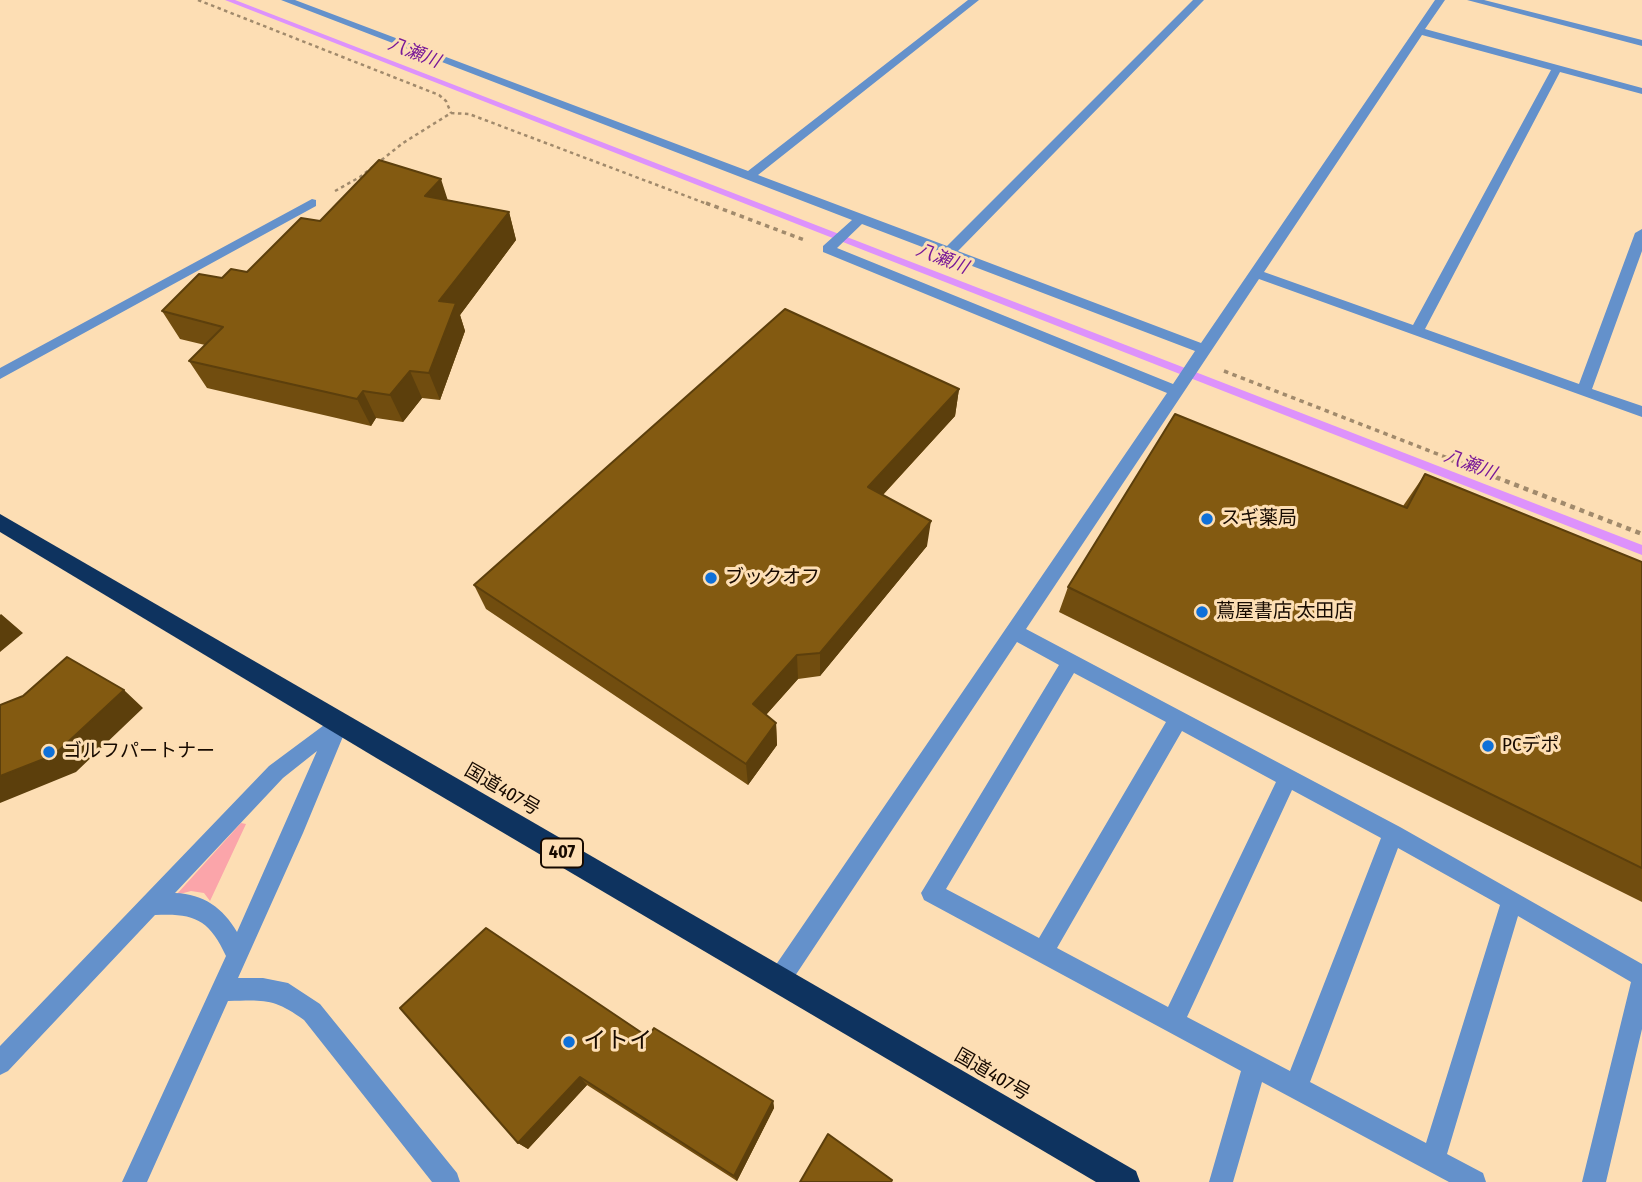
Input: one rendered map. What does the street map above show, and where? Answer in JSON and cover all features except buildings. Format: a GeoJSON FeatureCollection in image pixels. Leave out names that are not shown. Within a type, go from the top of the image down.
{"type":"FeatureCollection","features":[{"type":"Feature","properties":{"kind":"highway","name":"国道407号"},"geometry":{"type":"LineString","coordinates":[[0,522],[1125,1182]]}},
{"type":"Feature","properties":{"kind":"street"},"geometry":{"type":"LineString","coordinates":[[285,0],[950,251],[1199,357]]}},
{"type":"Feature","properties":{"kind":"street"},"geometry":{"type":"LineString","coordinates":[[748,176],[974,0]]}},
{"type":"Feature","properties":{"kind":"street"},"geometry":{"type":"LineString","coordinates":[[950,251],[1199,0]]}},
{"type":"Feature","properties":{"kind":"street"},"geometry":{"type":"LineString","coordinates":[[779,980],[1440,0]]}},
{"type":"Feature","properties":{"kind":"street"},"geometry":{"type":"LineString","coordinates":[[1472,0],[1642,43]]}},
{"type":"Feature","properties":{"kind":"street"},"geometry":{"type":"LineString","coordinates":[[1419,31],[1642,91]]}},
{"type":"Feature","properties":{"kind":"street"},"geometry":{"type":"LineString","coordinates":[[1417,331],[1557,68]]}},
{"type":"Feature","properties":{"kind":"street"},"geometry":{"type":"LineString","coordinates":[[0,373],[312,203]]}},
{"type":"Feature","properties":{"kind":"street"},"geometry":{"type":"LineString","coordinates":[[861,218],[829,248],[1179,386]]}},
{"type":"Feature","properties":{"kind":"street"},"geometry":{"type":"LineString","coordinates":[[1584,391],[1642,233]]}},
{"type":"Feature","properties":{"kind":"street"},"geometry":{"type":"LineString","coordinates":[[1254,273],[1642,412]]}},
{"type":"Feature","properties":{"kind":"street"},"geometry":{"type":"LineString","coordinates":[[1014,632],[1512,900],[1642,976]]}},
{"type":"Feature","properties":{"kind":"street"},"geometry":{"type":"LineString","coordinates":[[1072,662],[932,893],[1474,1182]]}},
{"type":"Feature","properties":{"kind":"street"},"geometry":{"type":"LineString","coordinates":[[1043,952],[1178,719]]}},
{"type":"Feature","properties":{"kind":"street"},"geometry":{"type":"LineString","coordinates":[[0,1063],[276,772],[339,722]]}},
{"type":"Feature","properties":{"kind":"street"},"geometry":{"type":"LineString","coordinates":[[134,1182],[223,990],[339,722]]}},
{"type":"Feature","properties":{"kind":"street"},"geometry":{"type":"LineString","coordinates":[[1173,1021],[1288,778]]}},
{"type":"Feature","properties":{"kind":"street"},"geometry":{"type":"LineString","coordinates":[[1296,1087],[1393,835]]}},
{"type":"Feature","properties":{"kind":"street"},"geometry":{"type":"LineString","coordinates":[[1433,1160],[1512,900]]}},
{"type":"Feature","properties":{"kind":"street"},"geometry":{"type":"LineString","coordinates":[[150,905],[191,904],[206,912],[225,927],[237,957]]}},
{"type":"Feature","properties":{"kind":"street"},"geometry":{"type":"LineString","coordinates":[[1594,1182],[1642,981]]}},
{"type":"Feature","properties":{"kind":"street"},"geometry":{"type":"LineString","coordinates":[[223,990],[263,989],[288,994],[312,1012],[448,1182]]}},
{"type":"Feature","properties":{"kind":"street"},"geometry":{"type":"LineString","coordinates":[[1222,1182],[1255,1065]]}},
{"type":"Feature","properties":{"kind":"path"},"geometry":{"type":"LineString","coordinates":[[198,0],[439,95],[446,101],[451,113]]}},
{"type":"Feature","properties":{"kind":"path"},"geometry":{"type":"LineString","coordinates":[[312,203],[360,177],[402,144],[451,113],[488,119],[829,248]]}},
{"type":"Feature","properties":{"kind":"path"},"geometry":{"type":"LineString","coordinates":[[1199,357],[1642,534]]}},
{"type":"Feature","properties":{"kind":"shaded area"},"geometry":{"type":"Polygon","coordinates":[[[241,823],[246,824],[210,901],[204,893],[191,891],[176,895],[241,823]]]}},
{"type":"Feature","properties":{"kind":"waterway","name":"八瀬川"},"geometry":{"type":"LineString","coordinates":[[229,0],[1642,550]]}},
{"type":"Feature","properties":{"kind":"place","name":"スギ薬局"},"geometry":{"type":"Point","coordinates":[1207,519]}},
{"type":"Feature","properties":{"kind":"place","name":"ブックオフ"},"geometry":{"type":"Point","coordinates":[711,578]}},
{"type":"Feature","properties":{"kind":"place","name":"蔦屋書店 太田店"},"geometry":{"type":"Point","coordinates":[1202,612]}},
{"type":"Feature","properties":{"kind":"place","name":"PCデポ"},"geometry":{"type":"Point","coordinates":[1488,746]}},
{"type":"Feature","properties":{"kind":"place","name":"ゴルフパートナー"},"geometry":{"type":"Point","coordinates":[49,752]}},
{"type":"Feature","properties":{"kind":"place","name":"イトイ"},"geometry":{"type":"Point","coordinates":[569,1042]}}]}
